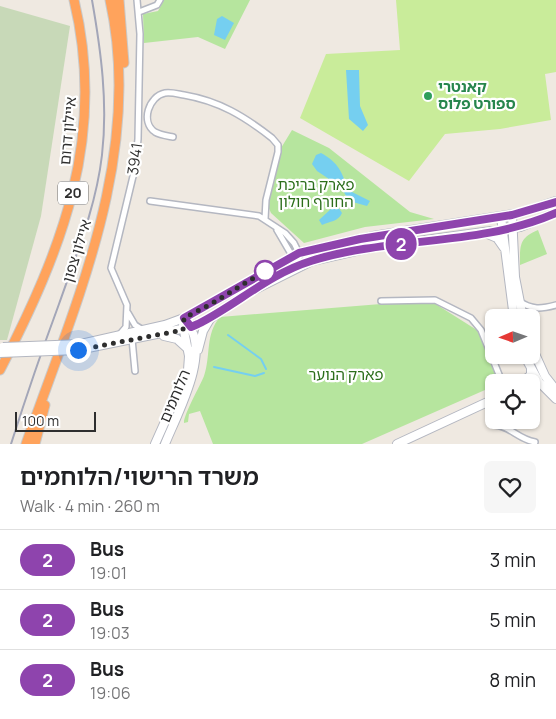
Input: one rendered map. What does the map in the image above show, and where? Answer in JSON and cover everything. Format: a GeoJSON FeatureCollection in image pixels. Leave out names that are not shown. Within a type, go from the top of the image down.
{"type":"FeatureCollection","features":[{"type":"Feature","properties":{"kind":"highway","name":"איילון דרום"},"geometry":{"type":"LineString","coordinates":[[0,370],[34,304],[58,242],[75,188],[83,141],[84,54],[72,0]]}},
{"type":"Feature","properties":{"kind":"highway","name":"איילון צפון"},"geometry":{"type":"LineString","coordinates":[[26,444],[101,222],[118,133],[120,79],[110,0]]}},
{"type":"Feature","properties":{"kind":"highway"},"geometry":{"type":"LineString","coordinates":[[118,133],[124,76],[124,47],[119,0]]}},
{"type":"Feature","properties":{"kind":"highway"},"geometry":{"type":"LineString","coordinates":[[35,444],[60,346]]}},
{"type":"Feature","properties":{"kind":"main road"},"geometry":{"type":"LineString","coordinates":[[79,347],[120,334],[144,330],[184,318],[295,254],[357,239],[512,215],[556,202]]}},
{"type":"Feature","properties":{"kind":"main road"},"geometry":{"type":"LineString","coordinates":[[1,350],[79,347],[187,329],[211,318],[248,293],[299,266],[374,247],[529,225],[556,213]]}},
{"type":"Feature","properties":{"kind":"main road"},"geometry":{"type":"LineString","coordinates":[[512,215],[518,300],[520,309]]}},
{"type":"Feature","properties":{"kind":"main road"},"geometry":{"type":"LineString","coordinates":[[501,216],[513,309]]}},
{"type":"Feature","properties":{"kind":"main road"},"geometry":{"type":"LineString","coordinates":[[514,248],[520,234],[529,225]]}},
{"type":"Feature","properties":{"kind":"main road"},"geometry":{"type":"LineString","coordinates":[[483,233],[497,238],[505,252]]}},
{"type":"Feature","properties":{"kind":"main road","name":"הלוחמים"},"geometry":{"type":"LineString","coordinates":[[166,444],[194,367],[196,349],[184,318]]}},
{"type":"Feature","properties":{"kind":"main road"},"geometry":{"type":"LineString","coordinates":[[194,367],[201,338],[211,318]]}},
{"type":"Feature","properties":{"kind":"main road","name":"הלוחמים"},"geometry":{"type":"LineString","coordinates":[[155,444],[188,370],[187,329]]}},
{"type":"Feature","properties":{"kind":"main road"},"geometry":{"type":"LineString","coordinates":[[154,335],[174,338],[188,349]]}},
{"type":"Feature","properties":{"kind":"main road"},"geometry":{"type":"LineString","coordinates":[[529,364],[533,374]]}},
{"type":"Feature","properties":{"kind":"main road"},"geometry":{"type":"LineString","coordinates":[[537,374],[540,366]]}},
{"type":"Feature","properties":{"kind":"main road"},"geometry":{"type":"LineString","coordinates":[[540,366],[556,390]]}},
{"type":"Feature","properties":{"kind":"main road"},"geometry":{"type":"LineString","coordinates":[[531,374],[532,369]]}},
{"type":"Feature","properties":{"kind":"main road"},"geometry":{"type":"LineString","coordinates":[[540,386],[556,399]]}},
{"type":"Feature","properties":{"kind":"main road"},"geometry":{"type":"LineString","coordinates":[[397,444],[485,403]]}},
{"type":"Feature","properties":{"kind":"street","name":"3941"},"geometry":{"type":"LineString","coordinates":[[137,0],[139,12],[140,106],[136,158],[111,268],[125,300],[128,312],[135,325],[144,330]]}},
{"type":"Feature","properties":{"kind":"street"},"geometry":{"type":"LineString","coordinates":[[139,12],[157,5],[160,0]]}},
{"type":"Feature","properties":{"kind":"street"},"geometry":{"type":"LineString","coordinates":[[173,137],[155,132],[150,127],[148,112],[150,104],[163,93],[202,98],[223,105],[272,138],[278,145],[278,152],[266,200],[265,219]]}},
{"type":"Feature","properties":{"kind":"street"},"geometry":{"type":"LineString","coordinates":[[150,201],[259,216],[272,224],[294,243],[299,266]]}},
{"type":"Feature","properties":{"kind":"street"},"geometry":{"type":"LineString","coordinates":[[381,301],[435,300],[471,318],[481,330],[499,374]]}},
{"type":"Feature","properties":{"kind":"street"},"geometry":{"type":"LineString","coordinates":[[518,300],[528,307],[542,309],[556,305]]}},
{"type":"Feature","properties":{"kind":"street"},"geometry":{"type":"LineString","coordinates":[[120,334],[126,326],[128,312]]}},
{"type":"Feature","properties":{"kind":"street"},"geometry":{"type":"LineString","coordinates":[[132,339],[135,371]]}},
{"type":"Feature","properties":{"kind":"street"},"geometry":{"type":"LineString","coordinates":[[506,429],[523,440],[535,442]]}},
{"type":"Feature","properties":{"kind":"green space"},"geometry":{"type":"Polygon","coordinates":[[[164,0],[250,0],[225,49],[198,37],[144,43],[143,14],[158,11],[164,0]]]}},
{"type":"Feature","properties":{"kind":"green space","name":"קאנטרי ספורט פלוס"},"geometry":{"type":"Polygon","coordinates":[[[396,0],[556,0],[556,72],[545,74],[551,120],[500,129],[445,134],[409,181],[300,118],[326,54],[400,50],[396,0]]]}},
{"type":"Feature","properties":{"kind":"green space"},"geometry":{"type":"Polygon","coordinates":[[[0,6],[70,26],[41,216],[7,340],[0,340],[0,6]]]}},
{"type":"Feature","properties":{"kind":"green space","name":"פארק בריכת החורף חולון"},"geometry":{"type":"Polygon","coordinates":[[[292,130],[329,148],[410,212],[434,219],[365,227],[304,243],[271,213],[268,206],[281,148],[292,130]]]}},
{"type":"Feature","properties":{"kind":"green space"},"geometry":{"type":"Polygon","coordinates":[[[538,230],[547,254],[520,265],[520,252],[524,239],[538,230]]]}},
{"type":"Feature","properties":{"kind":"green space","name":"פארק הנוער"},"geometry":{"type":"Polygon","coordinates":[[[434,303],[480,332],[485,344],[485,364],[493,364],[498,374],[485,374],[485,390],[362,444],[213,444],[200,411],[189,414],[188,422],[184,423],[184,419],[204,376],[210,338],[215,324],[220,317],[381,304],[434,303]]]}},
{"type":"Feature","properties":{"kind":"water"},"geometry":{"type":"Polygon","coordinates":[[[222,16],[234,23],[225,40],[214,35],[217,19],[222,16]]]}},
{"type":"Feature","properties":{"kind":"water"},"geometry":{"type":"Polygon","coordinates":[[[346,70],[359,70],[360,106],[368,125],[363,131],[349,119],[346,70]]]}},
{"type":"Feature","properties":{"kind":"water"},"geometry":{"type":"Polygon","coordinates":[[[321,153],[332,160],[339,168],[348,190],[370,201],[367,206],[349,201],[341,187],[317,171],[312,164],[316,155],[321,153]]]}},
{"type":"Feature","properties":{"kind":"water"},"geometry":{"type":"Polygon","coordinates":[[[338,207],[342,213],[340,216],[336,220],[322,225],[319,220],[332,208],[338,207]]]}},
{"type":"Feature","properties":{"kind":"waterway"},"geometry":{"type":"LineString","coordinates":[[228,335],[261,359],[266,369]]}},
{"type":"Feature","properties":{"kind":"waterway"},"geometry":{"type":"LineString","coordinates":[[214,367],[255,376],[264,373]]}},
{"type":"Feature","properties":{"kind":"railway"},"geometry":{"type":"LineString","coordinates":[[11,444],[85,231],[99,174],[104,136],[104,97],[101,58],[92,0]]}},
{"type":"Feature","properties":{"kind":"bus line","name":"2"},"geometry":{"type":"LineString","coordinates":[[556,202],[512,215],[360,239],[299,253],[184,318],[191,327],[198,324],[211,318],[248,293],[312,261],[374,247],[520,227],[556,213]]}},
{"type":"Feature","properties":{"kind":"place","name":"קאנטרי ספורט פלוס"},"geometry":{"type":"Point","coordinates":[428,96]}},
{"type":"Feature","properties":{"kind":"route"},"geometry":{"type":"LineString","coordinates":[[78,350],[183,330],[184,318],[265,271]]}}]}
